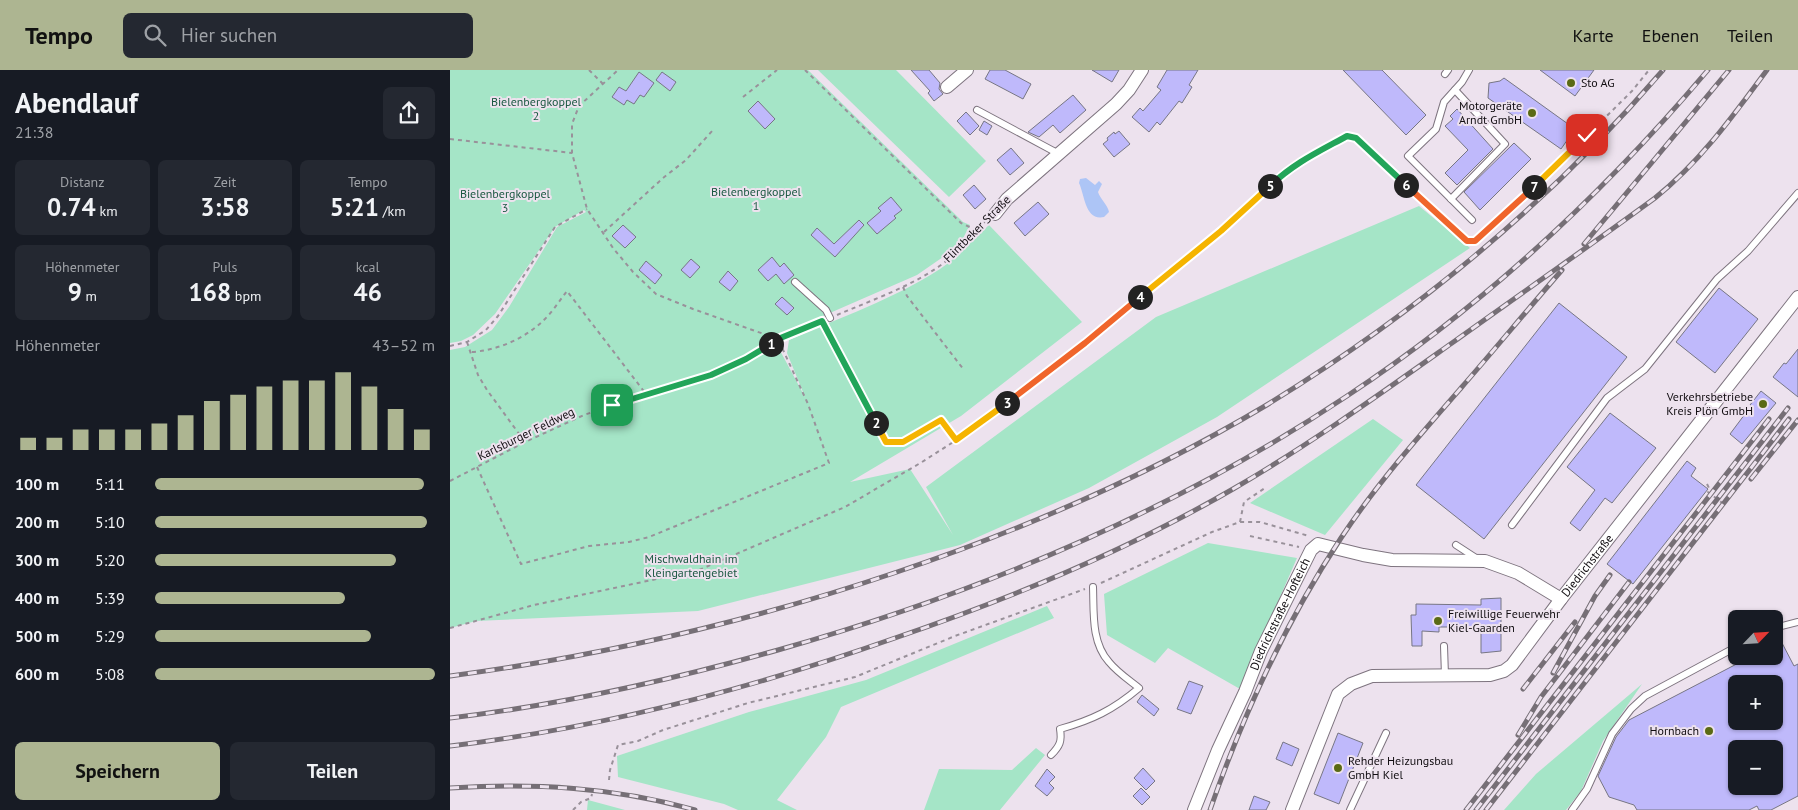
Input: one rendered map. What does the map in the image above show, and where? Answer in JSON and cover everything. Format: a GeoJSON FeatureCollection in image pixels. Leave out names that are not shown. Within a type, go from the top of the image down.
{"type":"FeatureCollection","features":[{"type":"Feature","properties":{"kind":"street"},"geometry":{"type":"LineString","coordinates":[[947,87],[967,70]]}},
{"type":"Feature","properties":{"kind":"street","name":"Flintbeker Straße"},"geometry":{"type":"LineString","coordinates":[[995,214],[1007,199],[1116,104],[1129,90],[1142,70]]}},
{"type":"Feature","properties":{"kind":"street","name":"Diedrichstraße"},"geometry":{"type":"LineString","coordinates":[[1292,810],[1338,694],[1351,684],[1372,676],[1490,675],[1504,671],[1512,665],[1561,599],[1798,297]]}},
{"type":"Feature","properties":{"kind":"street","name":"Diedrichstraße-Hofteich"},"geometry":{"type":"LineString","coordinates":[[1194,810],[1261,651],[1314,547],[1392,560],[1485,561],[1518,573],[1561,599]]}},
{"type":"Feature","properties":{"kind":"lane"},"geometry":{"type":"LineString","coordinates":[[1468,70],[1462,82],[1444,102],[1436,129],[1408,156],[1472,220]]}},
{"type":"Feature","properties":{"kind":"lane"},"geometry":{"type":"LineString","coordinates":[[1451,199],[1505,144],[1455,90]]}},
{"type":"Feature","properties":{"kind":"lane"},"geometry":{"type":"LineString","coordinates":[[977,110],[1059,154]]}},
{"type":"Feature","properties":{"kind":"lane"},"geometry":{"type":"LineString","coordinates":[[1512,525],[1608,398],[1645,369],[1717,279],[1748,251],[1798,193]]}},
{"type":"Feature","properties":{"kind":"lane"},"geometry":{"type":"LineString","coordinates":[[795,282],[826,310],[830,318]]}},
{"type":"Feature","properties":{"kind":"lane"},"geometry":{"type":"LineString","coordinates":[[1456,545],[1479,561]]}},
{"type":"Feature","properties":{"kind":"lane"},"geometry":{"type":"LineString","coordinates":[[1052,755],[1060,747],[1062,738],[1060,729],[1080,724],[1119,705],[1138,688],[1109,662],[1100,649],[1095,632],[1092,587]]}},
{"type":"Feature","properties":{"kind":"lane"},"geometry":{"type":"LineString","coordinates":[[1783,626],[1798,622]]}},
{"type":"Feature","properties":{"kind":"lane"},"geometry":{"type":"LineString","coordinates":[[1444,646],[1445,676]]}},
{"type":"Feature","properties":{"kind":"lane"},"geometry":{"type":"LineString","coordinates":[[1572,810],[1587,789],[1612,734],[1631,709],[1645,696],[1728,650]]}},
{"type":"Feature","properties":{"kind":"lane"},"geometry":{"type":"LineString","coordinates":[[1350,810],[1386,733]]}},
{"type":"Feature","properties":{"kind":"path"},"geometry":{"type":"LineString","coordinates":[[589,70],[603,84]]}},
{"type":"Feature","properties":{"kind":"path"},"geometry":{"type":"LineString","coordinates":[[618,70],[579,106],[572,124],[572,153],[587,209],[613,248],[633,272],[656,294],[693,310],[778,339],[822,321],[886,442],[903,442],[941,420],[956,440]]}},
{"type":"Feature","properties":{"kind":"path"},"geometry":{"type":"LineString","coordinates":[[743,97],[777,70]]}},
{"type":"Feature","properties":{"kind":"path"},"geometry":{"type":"LineString","coordinates":[[805,70],[961,224],[976,230]]}},
{"type":"Feature","properties":{"kind":"path"},"geometry":{"type":"LineString","coordinates":[[450,628],[534,605],[699,570],[845,506],[922,462],[956,440],[1085,343],[1221,231],[1285,171],[1347,136],[1356,138],[1467,241],[1475,241],[1542,180],[1632,90],[1649,70]]}},
{"type":"Feature","properties":{"kind":"path"},"geometry":{"type":"LineString","coordinates":[[604,232],[663,178],[686,160],[714,130]]}},
{"type":"Feature","properties":{"kind":"path"},"geometry":{"type":"LineString","coordinates":[[450,139],[572,153]]}},
{"type":"Feature","properties":{"kind":"path"},"geometry":{"type":"LineString","coordinates":[[450,346],[467,342],[486,330],[498,316],[555,227],[587,209]]}},
{"type":"Feature","properties":{"kind":"path","name":"Flintbeker Straße"},"geometry":{"type":"LineString","coordinates":[[830,318],[903,287],[940,266],[952,257],[976,230],[995,214]]}},
{"type":"Feature","properties":{"kind":"path"},"geometry":{"type":"LineString","coordinates":[[903,287],[907,296],[964,370]]}},
{"type":"Feature","properties":{"kind":"path"},"geometry":{"type":"LineString","coordinates":[[472,352],[499,347],[525,334],[547,317],[567,291],[646,394]]}},
{"type":"Feature","properties":{"kind":"path"},"geometry":{"type":"LineString","coordinates":[[477,467],[521,564],[589,546],[629,542],[649,537],[829,463],[808,404],[778,339]]}},
{"type":"Feature","properties":{"kind":"path","name":"Karlsburger Feldweg"},"geometry":{"type":"LineString","coordinates":[[450,481],[525,442],[584,415],[711,375],[746,359],[778,339]]}},
{"type":"Feature","properties":{"kind":"path"},"geometry":{"type":"LineString","coordinates":[[467,342],[472,352],[478,375],[486,390],[525,442]]}},
{"type":"Feature","properties":{"kind":"path"},"geometry":{"type":"LineString","coordinates":[[1707,484],[1708,492],[1725,505]]}},
{"type":"Feature","properties":{"kind":"path"},"geometry":{"type":"LineString","coordinates":[[1240,522],[1244,502],[1265,488]]}},
{"type":"Feature","properties":{"kind":"path"},"geometry":{"type":"LineString","coordinates":[[609,780],[610,770],[618,745],[638,741],[663,730],[748,704],[855,677],[956,636],[1092,587],[1212,532],[1240,522],[1260,522],[1310,537],[1314,547]]}},
{"type":"Feature","properties":{"kind":"path"},"geometry":{"type":"LineString","coordinates":[[1250,536],[1314,547]]}},
{"type":"Feature","properties":{"kind":"path"},"geometry":{"type":"LineString","coordinates":[[573,810],[580,802],[590,798],[592,794]]}},
{"type":"Feature","properties":{"kind":"green space"},"geometry":{"type":"Polygon","coordinates":[[[450,70],[808,70],[963,222],[970,225],[961,242],[917,275],[784,333],[777,345],[805,397],[787,353],[789,340],[866,308],[922,280],[953,259],[989,225],[1082,322],[961,416],[850,482],[910,469],[953,535],[926,487],[1156,317],[1419,206],[1470,248],[1217,417],[1089,488],[960,545],[698,611],[476,621],[450,628],[450,350],[465,347],[492,330],[509,307],[557,227],[586,212],[584,210],[555,227],[495,314],[473,335],[461,341],[450,343],[450,70]]]}},
{"type":"Feature","properties":{"kind":"green space"},"geometry":{"type":"Polygon","coordinates":[[[818,70],[896,70],[986,161],[949,197],[818,70]]]}},
{"type":"Feature","properties":{"kind":"green space"},"geometry":{"type":"Polygon","coordinates":[[[1373,419],[1403,440],[1325,535],[1250,503],[1373,419]]]}},
{"type":"Feature","properties":{"kind":"green space"},"geometry":{"type":"Polygon","coordinates":[[[1208,543],[1297,558],[1240,689],[1168,648],[1155,663],[1107,635],[1104,594],[1208,543]]]}},
{"type":"Feature","properties":{"kind":"green space"},"geometry":{"type":"Polygon","coordinates":[[[1047,606],[1054,618],[841,707],[826,737],[777,800],[797,810],[738,810],[724,804],[618,777],[617,756],[749,712],[866,680],[1047,606]]]}},
{"type":"Feature","properties":{"kind":"green space"},"geometry":{"type":"Polygon","coordinates":[[[1642,684],[1603,741],[1581,791],[1566,810],[1504,810],[1536,774],[1642,684]]]}},
{"type":"Feature","properties":{"kind":"green space"},"geometry":{"type":"Polygon","coordinates":[[[1036,748],[1045,755],[1000,810],[924,810],[939,769],[1012,770],[1036,748]]]}},
{"type":"Feature","properties":{"kind":"green space"},"geometry":{"type":"Polygon","coordinates":[[[588,800],[625,810],[587,810],[588,800]]]}},
{"type":"Feature","properties":{"kind":"water"},"geometry":{"type":"Polygon","coordinates":[[[1086,178],[1095,185],[1099,181],[1102,184],[1098,192],[1109,212],[1104,217],[1093,215],[1089,211],[1079,183],[1080,179],[1086,178]]]}},
{"type":"Feature","properties":{"kind":"building"},"geometry":{"type":"Polygon","coordinates":[[[911,70],[929,70],[940,83],[939,89],[943,94],[934,101],[928,93],[930,91],[911,70]]]}},
{"type":"Feature","properties":{"kind":"building"},"geometry":{"type":"Polygon","coordinates":[[[990,70],[1005,70],[1031,84],[1023,99],[985,79],[990,70]]]}},
{"type":"Feature","properties":{"kind":"building"},"geometry":{"type":"Polygon","coordinates":[[[1092,70],[1119,70],[1112,82],[1092,70]]]}},
{"type":"Feature","properties":{"kind":"building"},"geometry":{"type":"Polygon","coordinates":[[[1167,70],[1198,70],[1189,85],[1192,87],[1182,103],[1179,101],[1160,125],[1157,122],[1149,132],[1132,117],[1140,108],[1143,111],[1161,90],[1157,87],[1167,70]]]}},
{"type":"Feature","properties":{"kind":"building"},"geometry":{"type":"Polygon","coordinates":[[[1343,70],[1382,70],[1426,115],[1406,135],[1343,70]]]}},
{"type":"Feature","properties":{"kind":"building","name":"Sto AG"},"geometry":{"type":"Polygon","coordinates":[[[1540,70],[1594,70],[1575,96],[1540,70]]]}},
{"type":"Feature","properties":{"kind":"building"},"geometry":{"type":"Polygon","coordinates":[[[639,72],[654,83],[644,97],[640,95],[634,104],[627,100],[624,105],[612,97],[619,87],[626,91],[639,72]]]}},
{"type":"Feature","properties":{"kind":"building"},"geometry":{"type":"Polygon","coordinates":[[[662,72],[676,82],[670,91],[656,80],[662,72]]]}},
{"type":"Feature","properties":{"kind":"building","name":"Motorgeräte Arndt GmbH"},"geometry":{"type":"Polygon","coordinates":[[[1504,78],[1575,129],[1561,149],[1488,98],[1489,83],[1500,81],[1504,78]]]}},
{"type":"Feature","properties":{"kind":"building"},"geometry":{"type":"Polygon","coordinates":[[[1073,95],[1086,110],[1060,133],[1053,125],[1039,137],[1028,132],[1073,95]]]}},
{"type":"Feature","properties":{"kind":"building"},"geometry":{"type":"Polygon","coordinates":[[[758,101],[775,119],[765,129],[748,111],[758,101]]]}},
{"type":"Feature","properties":{"kind":"building"},"geometry":{"type":"Polygon","coordinates":[[[1457,109],[1493,149],[1457,185],[1445,173],[1468,150],[1445,126],[1453,119],[1450,116],[1457,109]]]}},
{"type":"Feature","properties":{"kind":"building"},"geometry":{"type":"Polygon","coordinates":[[[966,112],[979,126],[970,135],[957,121],[966,112]]]}},
{"type":"Feature","properties":{"kind":"building"},"geometry":{"type":"Polygon","coordinates":[[[984,121],[992,126],[987,135],[979,130],[984,121]]]}},
{"type":"Feature","properties":{"kind":"building"},"geometry":{"type":"Polygon","coordinates":[[[1119,131],[1130,144],[1114,157],[1103,144],[1114,132],[1115,134],[1119,131]]]}},
{"type":"Feature","properties":{"kind":"building"},"geometry":{"type":"Polygon","coordinates":[[[1514,143],[1531,159],[1480,210],[1464,192],[1514,143]]]}},
{"type":"Feature","properties":{"kind":"building"},"geometry":{"type":"Polygon","coordinates":[[[1011,148],[1024,163],[1010,175],[997,160],[1011,148]]]}},
{"type":"Feature","properties":{"kind":"building"},"geometry":{"type":"Polygon","coordinates":[[[974,185],[986,199],[975,209],[963,195],[974,185]]]}},
{"type":"Feature","properties":{"kind":"building"},"geometry":{"type":"Polygon","coordinates":[[[891,197],[902,210],[894,216],[896,218],[877,234],[867,223],[881,211],[878,208],[891,197]]]}},
{"type":"Feature","properties":{"kind":"building"},"geometry":{"type":"Polygon","coordinates":[[[1038,202],[1049,214],[1025,236],[1014,223],[1038,202]]]}},
{"type":"Feature","properties":{"kind":"building"},"geometry":{"type":"Polygon","coordinates":[[[859,220],[864,225],[835,257],[811,235],[817,228],[834,244],[859,220]]]}},
{"type":"Feature","properties":{"kind":"building"},"geometry":{"type":"Polygon","coordinates":[[[623,225],[636,237],[625,248],[612,236],[623,225]]]}},
{"type":"Feature","properties":{"kind":"building"},"geometry":{"type":"Polygon","coordinates":[[[772,257],[780,267],[784,263],[794,275],[784,284],[776,274],[768,281],[758,270],[772,257]]]}},
{"type":"Feature","properties":{"kind":"building"},"geometry":{"type":"Polygon","coordinates":[[[691,259],[700,267],[690,278],[681,270],[691,259]]]}},
{"type":"Feature","properties":{"kind":"building"},"geometry":{"type":"Polygon","coordinates":[[[646,261],[662,275],[655,284],[639,270],[646,261]]]}},
{"type":"Feature","properties":{"kind":"building"},"geometry":{"type":"Polygon","coordinates":[[[728,271],[738,281],[730,291],[719,282],[728,271]]]}},
{"type":"Feature","properties":{"kind":"building"},"geometry":{"type":"Polygon","coordinates":[[[1719,288],[1758,319],[1715,373],[1676,342],[1719,288]]]}},
{"type":"Feature","properties":{"kind":"building"},"geometry":{"type":"Polygon","coordinates":[[[782,297],[794,308],[787,315],[775,304],[782,297]]]}},
{"type":"Feature","properties":{"kind":"building"},"geometry":{"type":"Polygon","coordinates":[[[1559,303],[1627,357],[1484,539],[1416,485],[1559,303]]]}},
{"type":"Feature","properties":{"kind":"building"},"geometry":{"type":"Polygon","coordinates":[[[1798,349],[1798,397],[1773,377],[1798,349]]]}},
{"type":"Feature","properties":{"kind":"building"},"geometry":{"type":"Polygon","coordinates":[[[1761,391],[1776,403],[1742,444],[1730,434],[1761,391]]]}},
{"type":"Feature","properties":{"kind":"building"},"geometry":{"type":"Polygon","coordinates":[[[1610,413],[1656,448],[1612,503],[1605,498],[1580,531],[1570,523],[1595,490],[1567,467],[1610,413]]]}},
{"type":"Feature","properties":{"kind":"building"},"geometry":{"type":"Polygon","coordinates":[[[1687,461],[1696,468],[1691,476],[1708,489],[1633,584],[1607,564],[1687,461]]]}},
{"type":"Feature","properties":{"kind":"building"},"geometry":{"type":"Polygon","coordinates":[[[1501,598],[1501,651],[1481,653],[1481,627],[1439,627],[1439,632],[1422,631],[1422,646],[1412,646],[1411,615],[1416,615],[1416,604],[1481,605],[1481,599],[1501,598]]]}},
{"type":"Feature","properties":{"kind":"building","name":"Hornbach"},"geometry":{"type":"Polygon","coordinates":[[[1783,645],[1794,666],[1798,664],[1798,796],[1771,810],[1759,810],[1757,806],[1749,810],[1637,810],[1634,805],[1609,797],[1598,776],[1616,737],[1629,720],[1735,665],[1783,665],[1783,645]]]}},
{"type":"Feature","properties":{"kind":"building"},"geometry":{"type":"Polygon","coordinates":[[[1189,681],[1203,686],[1191,714],[1177,709],[1189,681]]]}},
{"type":"Feature","properties":{"kind":"building"},"geometry":{"type":"Polygon","coordinates":[[[1142,695],[1159,709],[1154,716],[1137,702],[1142,695]]]}},
{"type":"Feature","properties":{"kind":"building","name":"Rehder Heizungsbau GmbH Kiel"},"geometry":{"type":"Polygon","coordinates":[[[1338,733],[1363,743],[1339,804],[1314,794],[1338,733]]]}},
{"type":"Feature","properties":{"kind":"building"},"geometry":{"type":"Polygon","coordinates":[[[1283,742],[1299,749],[1292,766],[1276,759],[1283,742]]]}},
{"type":"Feature","properties":{"kind":"building"},"geometry":{"type":"Polygon","coordinates":[[[1143,768],[1155,781],[1146,790],[1134,778],[1143,768]]]}},
{"type":"Feature","properties":{"kind":"building"},"geometry":{"type":"Polygon","coordinates":[[[1047,769],[1055,777],[1049,783],[1054,788],[1047,796],[1035,786],[1047,769]]]}},
{"type":"Feature","properties":{"kind":"building"},"geometry":{"type":"Polygon","coordinates":[[[1141,788],[1150,797],[1142,805],[1133,796],[1141,788]]]}},
{"type":"Feature","properties":{"kind":"building"},"geometry":{"type":"Polygon","coordinates":[[[1254,796],[1270,802],[1266,810],[1249,810],[1254,796]]]}},
{"type":"Feature","properties":{"kind":"railway"},"geometry":{"type":"LineString","coordinates":[[450,676],[507,668],[620,647],[676,635],[787,606],[897,572],[992,538],[1131,478],[1177,455],[1265,406],[1320,371],[1427,295],[1527,210],[1620,119],[1663,70]]}},
{"type":"Feature","properties":{"kind":"railway"},"geometry":{"type":"LineString","coordinates":[[450,718],[574,699],[656,681],[778,650],[853,627],[927,603],[1073,545],[1213,477],[1281,438],[1347,396],[1446,325],[1539,246],[1583,204],[1668,116],[1708,70]]}},
{"type":"Feature","properties":{"kind":"railway"},"geometry":{"type":"LineString","coordinates":[[1584,244],[1729,70]]}},
{"type":"Feature","properties":{"kind":"railway"},"geometry":{"type":"LineString","coordinates":[[450,746],[563,729],[619,717],[731,690],[840,657],[939,623],[1025,590],[1110,553],[1193,512],[1317,437],[1655,198],[1701,154],[1767,70]]}},
{"type":"Feature","properties":{"kind":"railway"},"geometry":{"type":"LineString","coordinates":[[1210,810],[1237,739],[1267,670],[1302,603],[1341,538],[1398,461],[1562,270]]}},
{"type":"Feature","properties":{"kind":"railway"},"geometry":{"type":"LineString","coordinates":[[1476,810],[1788,408]]}},
{"type":"Feature","properties":{"kind":"railway"},"geometry":{"type":"LineString","coordinates":[[1466,810],[1769,419]]}},
{"type":"Feature","properties":{"kind":"railway"},"geometry":{"type":"LineString","coordinates":[[1486,810],[1789,419]]}},
{"type":"Feature","properties":{"kind":"railway"},"geometry":{"type":"LineString","coordinates":[[1751,479],[1798,420]]}},
{"type":"Feature","properties":{"kind":"railway"},"geometry":{"type":"LineString","coordinates":[[1553,673],[1595,596],[1610,575]]}},
{"type":"Feature","properties":{"kind":"railway"},"geometry":{"type":"LineString","coordinates":[[1518,735],[1541,697],[1629,582]]}},
{"type":"Feature","properties":{"kind":"railway"},"geometry":{"type":"LineString","coordinates":[[1523,689],[1575,622]]}},
{"type":"Feature","properties":{"kind":"railway"},"geometry":{"type":"LineString","coordinates":[[450,788],[512,786],[574,788],[634,796],[695,810]]}},
{"type":"Feature","properties":{"kind":"place","name":"Sto AG"},"geometry":{"type":"Point","coordinates":[1571,83]}},
{"type":"Feature","properties":{"kind":"place","name":"Motorgeräte Arndt GmbH"},"geometry":{"type":"Point","coordinates":[1532,113]}},
{"type":"Feature","properties":{"kind":"place","name":"Verkehrsbetriebe Kreis Plön GmbH"},"geometry":{"type":"Point","coordinates":[1763,404]}},
{"type":"Feature","properties":{"kind":"place","name":"Freiwillige Feuerwehr Kiel-Gaarden"},"geometry":{"type":"Point","coordinates":[1438,621]}},
{"type":"Feature","properties":{"kind":"place","name":"Hornbach"},"geometry":{"type":"Point","coordinates":[1709,731]}},
{"type":"Feature","properties":{"kind":"place","name":"Rehder Heizungsbau GmbH Kiel"},"geometry":{"type":"Point","coordinates":[1338,768]}},
{"type":"Feature","properties":{"kind":"route"},"geometry":{"type":"LineString","coordinates":[[612,405],[711,375],[746,359],[778,339],[822,321],[886,442],[903,442],[941,420],[956,440],[972,430],[1085,343],[1221,231],[1285,171],[1347,136],[1356,138],[1467,241],[1471,242],[1475,241],[1542,180],[1587,135]]}},
{"type":"Feature","properties":{"kind":"park label","name":"Bielenbergkoppel 2"},"geometry":{"type":"Point","coordinates":[536,109]}},
{"type":"Feature","properties":{"kind":"park label","name":"Bielenbergkoppel 1"},"geometry":{"type":"Point","coordinates":[756,199]}},
{"type":"Feature","properties":{"kind":"park label","name":"Bielenbergkoppel 3"},"geometry":{"type":"Point","coordinates":[505,201]}},
{"type":"Feature","properties":{"kind":"park label","name":"Mischwaldhain im Kleingartengebiet"},"geometry":{"type":"Point","coordinates":[691,566]}}]}
